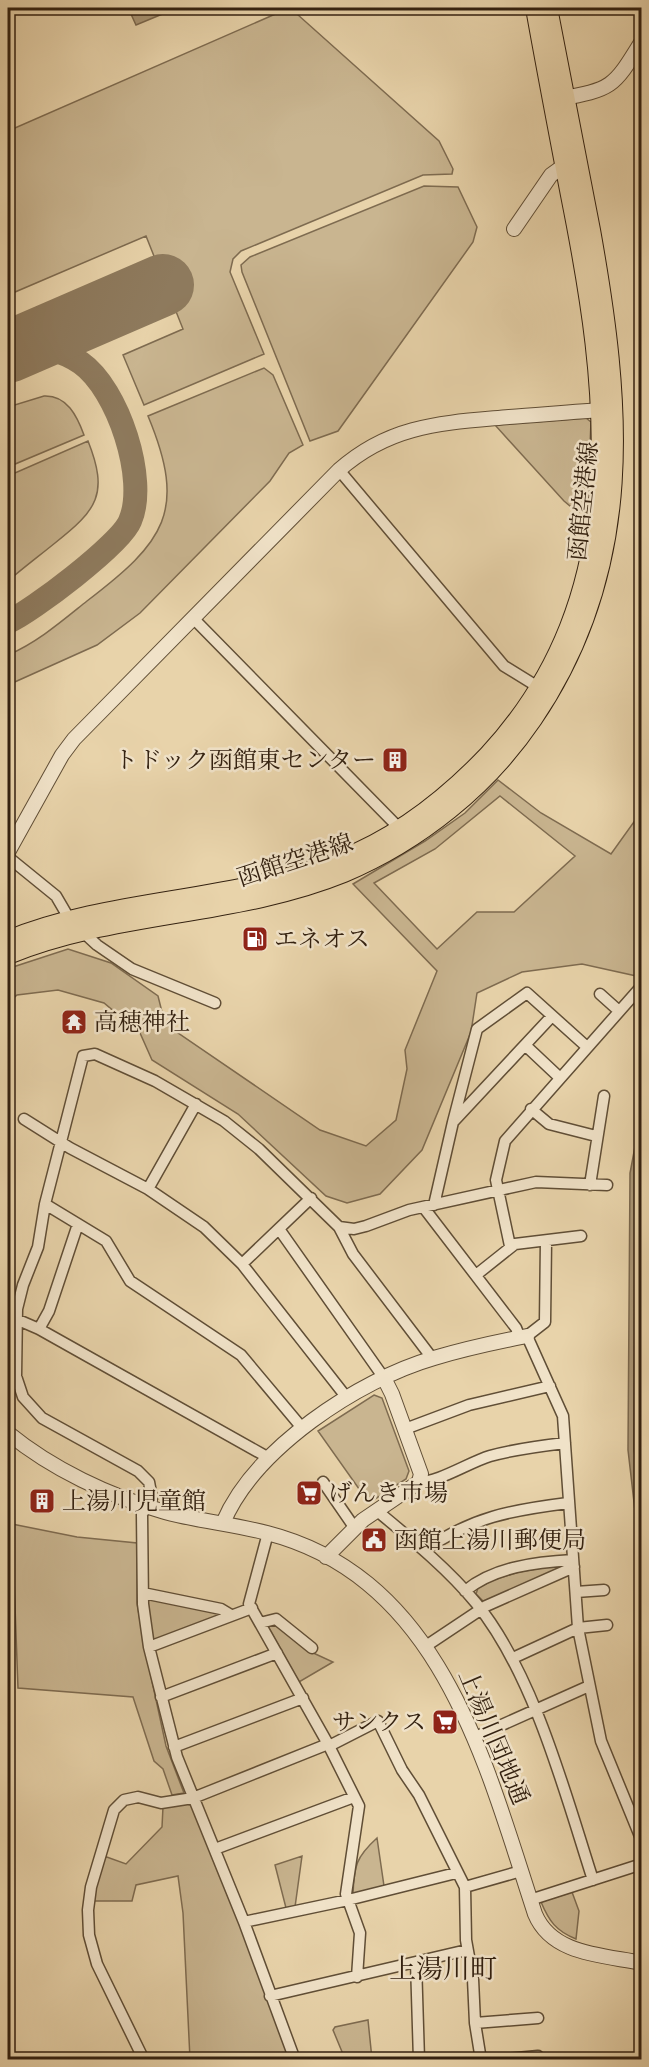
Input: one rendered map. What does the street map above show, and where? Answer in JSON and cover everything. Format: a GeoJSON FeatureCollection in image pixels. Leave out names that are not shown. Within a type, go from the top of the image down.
{"type":"FeatureCollection","features":[{"type":"Feature","properties":{"kind":"main road","name":"函館空港線"},"geometry":{"type":"LineString","coordinates":[[8,940],[262,885],[342,859],[404,834],[483,760],[544,691],[568,631],[588,570],[599,509],[608,410],[590,302],[571,161],[535,8]]}},
{"type":"Feature","properties":{"kind":"main road","name":"函館空港線"},"geometry":{"type":"LineString","coordinates":[[548,8],[558,98]]}},
{"type":"Feature","properties":{"kind":"main road","name":"函館空港線"},"geometry":{"type":"LineString","coordinates":[[8,955],[75,926]]}},
{"type":"Feature","properties":{"kind":"street"},"geometry":{"type":"LineString","coordinates":[[558,98],[593,92],[615,82],[642,41]]}},
{"type":"Feature","properties":{"kind":"street"},"geometry":{"type":"LineString","coordinates":[[514,229],[531,195],[551,175],[571,161]]}},
{"type":"Feature","properties":{"kind":"street"},"geometry":{"type":"LineString","coordinates":[[8,852],[62,755],[74,739],[339,470],[374,444],[420,426],[608,410]]}},
{"type":"Feature","properties":{"kind":"street"},"geometry":{"type":"LineString","coordinates":[[339,470],[504,666],[544,691]]}},
{"type":"Feature","properties":{"kind":"street"},"geometry":{"type":"LineString","coordinates":[[193,618],[404,834]]}},
{"type":"Feature","properties":{"kind":"street"},"geometry":{"type":"LineString","coordinates":[[8,857],[56,896],[75,926],[132,969],[215,1003]]}},
{"type":"Feature","properties":{"kind":"street"},"geometry":{"type":"LineString","coordinates":[[510,1246],[497,1187],[505,1141],[559,1077],[639,989]]}},
{"type":"Feature","properties":{"kind":"street"},"geometry":{"type":"LineString","coordinates":[[587,1047],[527,993],[477,1029],[433,1202],[476,1275],[524,1337],[563,1416],[578,1628],[601,1741],[640,1835]]}},
{"type":"Feature","properties":{"kind":"street"},"geometry":{"type":"LineString","coordinates":[[600,994],[619,1011]]}},
{"type":"Feature","properties":{"kind":"street"},"geometry":{"type":"LineString","coordinates":[[453,1122],[552,1016]]}},
{"type":"Feature","properties":{"kind":"street"},"geometry":{"type":"LineString","coordinates":[[525,1045],[559,1077]]}},
{"type":"Feature","properties":{"kind":"street"},"geometry":{"type":"LineString","coordinates":[[295,2060],[244,1922],[192,1798],[174,1747],[161,1697],[149,1647],[143,1593],[142,1514],[152,1498],[152,1491],[142,1474],[50,1423],[23,1397],[16,1376],[16,1319],[23,1285],[38,1247],[45,1204],[62,1142],[79,1064],[85,1054],[95,1054],[155,1081],[224,1121],[259,1149],[339,1227],[354,1254],[432,1358]]}},
{"type":"Feature","properties":{"kind":"street"},"geometry":{"type":"LineString","coordinates":[[590,1185],[604,1096]]}},
{"type":"Feature","properties":{"kind":"street"},"geometry":{"type":"LineString","coordinates":[[148,1189],[195,1104]]}},
{"type":"Feature","properties":{"kind":"street"},"geometry":{"type":"LineString","coordinates":[[531,1109],[549,1124],[596,1136]]}},
{"type":"Feature","properties":{"kind":"street"},"geometry":{"type":"LineString","coordinates":[[24,1119],[181,1209],[242,1264],[347,1398]]}},
{"type":"Feature","properties":{"kind":"street"},"geometry":{"type":"LineString","coordinates":[[339,1227],[360,1227],[433,1202],[497,1187],[536,1182],[607,1185]]}},
{"type":"Feature","properties":{"kind":"street"},"geometry":{"type":"LineString","coordinates":[[242,1264],[310,1198]]}},
{"type":"Feature","properties":{"kind":"street"},"geometry":{"type":"LineString","coordinates":[[45,1204],[111,1246],[130,1281],[241,1355],[303,1429]]}},
{"type":"Feature","properties":{"kind":"street"},"geometry":{"type":"LineString","coordinates":[[39,1329],[49,1311],[78,1224]]}},
{"type":"Feature","properties":{"kind":"street"},"geometry":{"type":"LineString","coordinates":[[279,1229],[384,1378],[421,1474],[419,1482]]}},
{"type":"Feature","properties":{"kind":"street"},"geometry":{"type":"LineString","coordinates":[[476,1275],[510,1246],[580,1236]]}},
{"type":"Feature","properties":{"kind":"street"},"geometry":{"type":"LineString","coordinates":[[224,1523],[231,1504],[269,1458],[303,1429],[347,1398],[384,1378],[432,1358],[524,1337],[545,1322],[546,1241]]}},
{"type":"Feature","properties":{"kind":"street"},"geometry":{"type":"LineString","coordinates":[[16,1319],[39,1329],[269,1458]]}},
{"type":"Feature","properties":{"kind":"street"},"geometry":{"type":"LineString","coordinates":[[405,1430],[469,1405],[550,1386]]}},
{"type":"Feature","properties":{"kind":"street","name":"上湯川団地通"},"geometry":{"type":"LineString","coordinates":[[8,1433],[75,1475],[146,1506],[268,1533],[326,1557],[380,1594],[426,1646],[455,1695],[475,1737],[538,1922],[554,1941],[572,1948],[642,1963]]}},
{"type":"Feature","properties":{"kind":"street"},"geometry":{"type":"LineString","coordinates":[[326,1557],[354,1527],[419,1482],[430,1483],[451,1471],[496,1454],[565,1443]]}},
{"type":"Feature","properties":{"kind":"street"},"geometry":{"type":"LineString","coordinates":[[323,1482],[354,1527]]}},
{"type":"Feature","properties":{"kind":"street"},"geometry":{"type":"LineString","coordinates":[[425,1550],[457,1530],[489,1517],[568,1503]]}},
{"type":"Feature","properties":{"kind":"street"},"geometry":{"type":"LineString","coordinates":[[376,1510],[425,1550],[465,1591],[481,1610],[513,1658],[562,1784],[592,1880]]}},
{"type":"Feature","properties":{"kind":"street"},"geometry":{"type":"LineString","coordinates":[[268,1533],[249,1604],[329,1745],[358,1806],[346,1894],[360,1932],[357,1977]]}},
{"type":"Feature","properties":{"kind":"street"},"geometry":{"type":"LineString","coordinates":[[465,1591],[480,1580],[506,1570],[544,1562],[573,1563]]}},
{"type":"Feature","properties":{"kind":"street"},"geometry":{"type":"LineString","coordinates":[[426,1646],[481,1610],[573,1563]]}},
{"type":"Feature","properties":{"kind":"street"},"geometry":{"type":"LineString","coordinates":[[576,1592],[604,1590]]}},
{"type":"Feature","properties":{"kind":"street"},"geometry":{"type":"LineString","coordinates":[[143,1593],[221,1609],[231,1615]]}},
{"type":"Feature","properties":{"kind":"street"},"geometry":{"type":"LineString","coordinates":[[149,1647],[252,1608]]}},
{"type":"Feature","properties":{"kind":"street"},"geometry":{"type":"LineString","coordinates":[[260,1623],[276,1619],[312,1648]]}},
{"type":"Feature","properties":{"kind":"street"},"geometry":{"type":"LineString","coordinates":[[513,1658],[578,1628],[607,1624]]}},
{"type":"Feature","properties":{"kind":"street"},"geometry":{"type":"LineString","coordinates":[[161,1697],[277,1653]]}},
{"type":"Feature","properties":{"kind":"street"},"geometry":{"type":"LineString","coordinates":[[475,1737],[589,1686]]}},
{"type":"Feature","properties":{"kind":"street"},"geometry":{"type":"LineString","coordinates":[[174,1747],[303,1698]]}},
{"type":"Feature","properties":{"kind":"street"},"geometry":{"type":"LineString","coordinates":[[144,2060],[92,1950],[88,1922],[89,1894],[111,1816],[118,1805],[124,1800],[138,1797],[160,1803],[192,1798],[329,1745],[378,1721],[402,1770],[419,1795],[465,1887],[467,1950],[473,1980],[475,2023],[481,2060]]}},
{"type":"Feature","properties":{"kind":"street"},"geometry":{"type":"LineString","coordinates":[[215,1849],[354,1797]]}},
{"type":"Feature","properties":{"kind":"street"},"geometry":{"type":"LineString","coordinates":[[530,1900],[642,1864]]}},
{"type":"Feature","properties":{"kind":"street"},"geometry":{"type":"LineString","coordinates":[[465,1887],[521,1871]]}},
{"type":"Feature","properties":{"kind":"street"},"geometry":{"type":"LineString","coordinates":[[244,1922],[348,1900],[456,1873]]}},
{"type":"Feature","properties":{"kind":"street"},"geometry":{"type":"LineString","coordinates":[[270,1996],[467,1950]]}},
{"type":"Feature","properties":{"kind":"street"},"geometry":{"type":"LineString","coordinates":[[416,1962],[419,2060]]}},
{"type":"Feature","properties":{"kind":"street"},"geometry":{"type":"LineString","coordinates":[[475,2023],[538,2019]]}},
{"type":"Feature","properties":{"kind":"street"},"geometry":{"type":"LineString","coordinates":[[496,2060],[538,2056]]}},
{"type":"Feature","properties":{"kind":"shaded area"},"geometry":{"type":"Polygon","coordinates":[[[290,10],[439,141],[453,169],[452,174],[423,175],[241,251],[233,259],[230,272],[264,354],[144,405],[123,355],[183,329],[146,236],[8,295],[8,131],[280,12],[290,10]]]}},
{"type":"Feature","properties":{"kind":"shaded area"},"geometry":{"type":"Polygon","coordinates":[[[424,186],[458,187],[477,227],[473,242],[338,431],[310,441],[241,265],[250,257],[424,186]]]}},
{"type":"Feature","properties":{"kind":"shaded area"},"geometry":{"type":"Polygon","coordinates":[[[264,368],[273,375],[303,445],[289,453],[270,481],[140,613],[97,645],[8,685],[8,655],[49,631],[135,561],[151,542],[161,522],[167,501],[166,477],[160,449],[148,416],[264,368]]]}},
{"type":"Feature","properties":{"kind":"shaded area"},"geometry":{"type":"Polygon","coordinates":[[[44,396],[59,399],[65,403],[74,414],[84,435],[8,467],[8,407],[44,396]]]}},
{"type":"Feature","properties":{"kind":"shaded area"},"geometry":{"type":"Polygon","coordinates":[[[586,418],[591,422],[587,513],[576,511],[564,501],[495,425],[586,418]]]}},
{"type":"Feature","properties":{"kind":"shaded area"},"geometry":{"type":"Polygon","coordinates":[[[88,441],[98,475],[95,500],[81,521],[8,581],[8,476],[88,441]]]}},
{"type":"Feature","properties":{"kind":"shaded area"},"geometry":{"type":"Polygon","coordinates":[[[498,780],[541,813],[611,854],[641,812],[641,977],[582,964],[522,972],[477,993],[471,1032],[422,1150],[380,1194],[347,1203],[326,1196],[238,1114],[152,1060],[140,1033],[104,1003],[58,990],[17,995],[8,1003],[8,970],[13,967],[68,949],[111,963],[158,996],[165,1024],[320,1130],[366,1146],[396,1120],[407,1069],[405,1050],[437,971],[353,884],[425,841],[465,813],[498,780]],[[500,796],[435,849],[374,883],[437,949],[477,912],[514,912],[575,856],[500,796]]]}},
{"type":"Feature","properties":{"kind":"shaded area"},"geometry":{"type":"Polygon","coordinates":[[[374,1395],[382,1398],[409,1471],[406,1479],[369,1503],[318,1431],[374,1395]]]}},
{"type":"Feature","properties":{"kind":"shaded area"},"geometry":{"type":"Polygon","coordinates":[[[12,1524],[77,1537],[137,1543],[137,1603],[144,1644],[166,1746],[184,1793],[172,1795],[163,1769],[154,1761],[133,1697],[18,1688],[12,1524]]]}},
{"type":"Feature","properties":{"kind":"shaded area"},"geometry":{"type":"Polygon","coordinates":[[[559,1565],[560,1569],[484,1602],[476,1594],[478,1588],[493,1580],[519,1572],[559,1565]]]}},
{"type":"Feature","properties":{"kind":"shaded area"},"geometry":{"type":"Polygon","coordinates":[[[147,1598],[218,1612],[219,1616],[153,1641],[147,1598]]]}},
{"type":"Feature","properties":{"kind":"shaded area"},"geometry":{"type":"Polygon","coordinates":[[[276,1624],[309,1651],[333,1662],[299,1682],[267,1625],[276,1624]]]}},
{"type":"Feature","properties":{"kind":"shaded area"},"geometry":{"type":"Polygon","coordinates":[[[192,1805],[212,1850],[290,2059],[190,2059],[183,1913],[178,1876],[136,1885],[132,1901],[92,1901],[104,1856],[126,1864],[162,1827],[163,1807],[192,1805]]]}},
{"type":"Feature","properties":{"kind":"shaded area"},"geometry":{"type":"Polygon","coordinates":[[[377,1838],[384,1886],[353,1894],[354,1876],[360,1857],[377,1838]]]}},
{"type":"Feature","properties":{"kind":"shaded area"},"geometry":{"type":"Polygon","coordinates":[[[302,1856],[295,1907],[286,1908],[275,1865],[302,1856]]]}},
{"type":"Feature","properties":{"kind":"shaded area"},"geometry":{"type":"Polygon","coordinates":[[[572,1892],[579,1911],[576,1939],[563,1933],[554,1925],[541,1902],[572,1892]]]}},
{"type":"Feature","properties":{"kind":"shaded area"},"geometry":{"type":"Polygon","coordinates":[[[368,2020],[372,2059],[345,2059],[333,2030],[335,2027],[368,2020]]]}},
{"type":"Feature","properties":{"kind":"water"},"geometry":{"type":"Polygon","coordinates":[[[141,8],[177,8],[136,25],[130,12],[141,8]]]}},
{"type":"Feature","properties":{"kind":"water"},"geometry":{"type":"Polygon","coordinates":[[[641,1115],[641,1563],[628,1450],[630,1173],[641,1115]]]}},
{"type":"Feature","properties":{"kind":"taxiway"},"geometry":{"type":"LineString","coordinates":[[8,622],[54,592],[94,560],[123,532],[130,521],[135,504],[132,460],[126,436],[107,393],[94,376],[73,358],[42,348],[16,348]]}},
{"type":"Feature","properties":{"kind":"runway"},"geometry":{"type":"LineString","coordinates":[[8,352],[163,285]]}},
{"type":"Feature","properties":{"kind":"place","name":"トドック函館東センター"},"geometry":{"type":"Point","coordinates":[395,760]}},
{"type":"Feature","properties":{"kind":"place","name":"エネオス"},"geometry":{"type":"Point","coordinates":[255,939]}},
{"type":"Feature","properties":{"kind":"place","name":"高穂神社"},"geometry":{"type":"Point","coordinates":[74,1022]}},
{"type":"Feature","properties":{"kind":"place","name":"げんき市場"},"geometry":{"type":"Point","coordinates":[309,1493]}},
{"type":"Feature","properties":{"kind":"place","name":"上湯川児童館"},"geometry":{"type":"Point","coordinates":[42,1501]}},
{"type":"Feature","properties":{"kind":"place","name":"函館上湯川郵便局"},"geometry":{"type":"Point","coordinates":[374,1540]}},
{"type":"Feature","properties":{"kind":"place","name":"サンクス"},"geometry":{"type":"Point","coordinates":[445,1722]}},
{"type":"Feature","properties":{"kind":"district","name":"上湯川町"},"geometry":{"type":"Point","coordinates":[443,1969]}}]}
